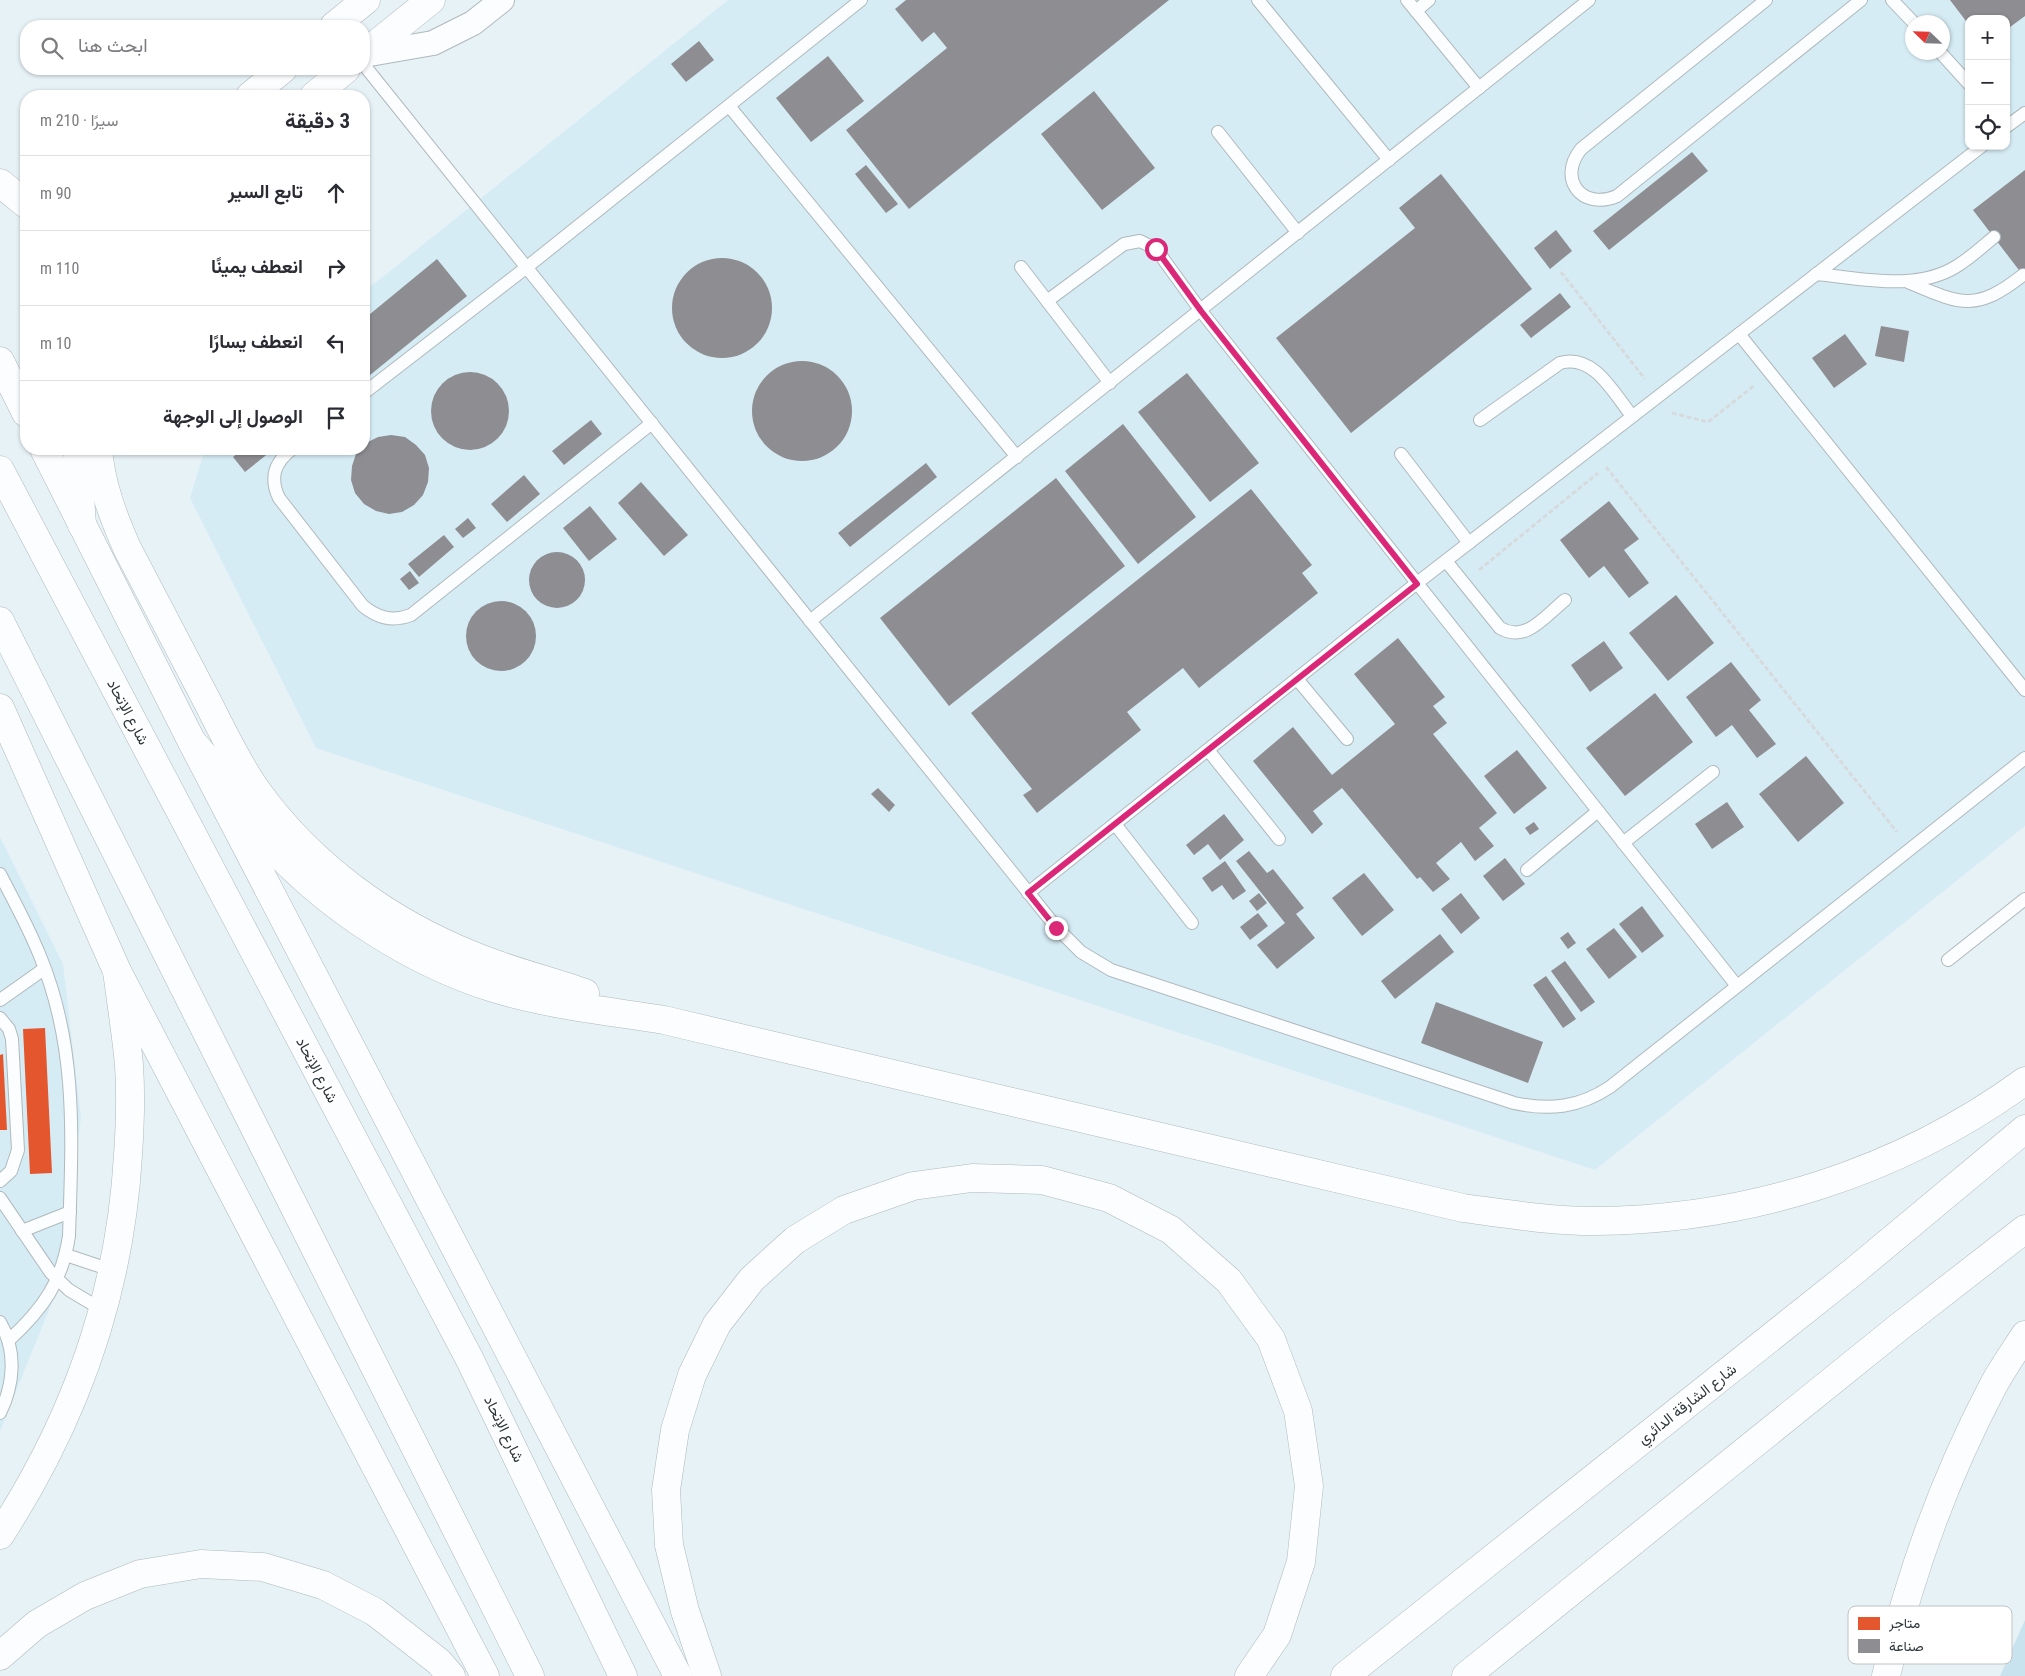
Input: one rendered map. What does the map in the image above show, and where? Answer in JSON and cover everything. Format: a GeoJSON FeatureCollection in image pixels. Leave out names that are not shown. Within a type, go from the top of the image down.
{"type":"FeatureCollection","features":[{"type":"Feature","properties":{"kind":"main road"},"geometry":{"type":"LineString","coordinates":[[370,49],[431,0]]}},
{"type":"Feature","properties":{"kind":"main road"},"geometry":{"type":"LineString","coordinates":[[341,20],[359,3]]}},
{"type":"Feature","properties":{"kind":"main road"},"geometry":{"type":"LineString","coordinates":[[257,90],[276,75]]}},
{"type":"Feature","properties":{"kind":"main road"},"geometry":{"type":"LineString","coordinates":[[321,90],[339,75]]}},
{"type":"Feature","properties":{"kind":"main road"},"geometry":{"type":"LineString","coordinates":[[0,183],[20,199]]}},
{"type":"Feature","properties":{"kind":"main road"},"geometry":{"type":"LineString","coordinates":[[0,203],[20,208]]}},
{"type":"Feature","properties":{"kind":"main road"},"geometry":{"type":"LineString","coordinates":[[0,360],[20,401]]}},
{"type":"Feature","properties":{"kind":"main road"},"geometry":{"type":"LineString","coordinates":[[47,455],[192,742],[678,1676]]}},
{"type":"Feature","properties":{"kind":"main road"},"geometry":{"type":"LineString","coordinates":[[77,455],[82,525]]}},
{"type":"Feature","properties":{"kind":"main road"},"geometry":{"type":"LineString","coordinates":[[98,455],[100,475],[112,514],[127,548],[233,752],[256,790],[309,851],[339,878],[372,901],[440,940],[474,956],[664,1020]]}},
{"type":"Feature","properties":{"kind":"main road","name":"شارع الإتحاد"},"geometry":{"type":"LineString","coordinates":[[0,470],[469,1358],[623,1676]]}},
{"type":"Feature","properties":{"kind":"main road"},"geometry":{"type":"LineString","coordinates":[[0,620],[530,1676]]}},
{"type":"Feature","properties":{"kind":"main road"},"geometry":{"type":"LineString","coordinates":[[3,717],[117,971],[485,1676]]}},
{"type":"Feature","properties":{"kind":"main road"},"geometry":{"type":"LineString","coordinates":[[192,742],[218,772],[271,846],[306,879],[340,907],[383,936],[447,970],[493,988],[568,1004],[664,1020],[1463,1208],[1528,1217],[1594,1221],[1663,1218],[1732,1209],[1800,1192],[1866,1170],[1929,1141],[1990,1106],[2025,1081]]}},
{"type":"Feature","properties":{"kind":"main road"},"geometry":{"type":"LineString","coordinates":[[0,1535],[36,1476],[60,1429],[84,1370],[104,1311],[114,1271],[125,1201],[130,1133],[129,1065],[117,971]]}},
{"type":"Feature","properties":{"kind":"main road","name":"شارع الشارقة الدائري"},"geometry":{"type":"LineString","coordinates":[[1345,1676],[1853,1272],[2025,1129]]}},
{"type":"Feature","properties":{"kind":"main road"},"geometry":{"type":"LineString","coordinates":[[707,1676],[685,1611],[669,1545],[666,1490],[675,1430],[692,1375],[718,1324],[752,1279],[795,1240],[844,1210],[913,1186],[972,1178],[1042,1180],[1109,1198],[1171,1230],[1229,1281],[1271,1340],[1298,1411],[1309,1486],[1302,1562],[1277,1635],[1249,1676]]}},
{"type":"Feature","properties":{"kind":"main road"},"geometry":{"type":"LineString","coordinates":[[1466,1676],[2025,1229]]}},
{"type":"Feature","properties":{"kind":"main road"},"geometry":{"type":"LineString","coordinates":[[1906,1606],[1948,1482],[1993,1386],[2025,1335]]}},
{"type":"Feature","properties":{"kind":"main road"},"geometry":{"type":"LineString","coordinates":[[0,1656],[37,1624],[85,1596],[140,1574],[210,1565],[263,1568],[323,1585],[375,1612],[439,1662],[451,1676]]}},
{"type":"Feature","properties":{"kind":"street"},"geometry":{"type":"LineString","coordinates":[[370,53],[433,43],[473,23],[502,0]]}},
{"type":"Feature","properties":{"kind":"lane"},"geometry":{"type":"LineString","coordinates":[[370,388],[527,267],[861,0]]}},
{"type":"Feature","properties":{"kind":"lane"},"geometry":{"type":"LineString","coordinates":[[1258,0],[1388,160]]}},
{"type":"Feature","properties":{"kind":"lane"},"geometry":{"type":"LineString","coordinates":[[1407,0],[1479,88]]}},
{"type":"Feature","properties":{"kind":"lane"},"geometry":{"type":"LineString","coordinates":[[1416,11],[1429,0]]}},
{"type":"Feature","properties":{"kind":"lane"},"geometry":{"type":"LineString","coordinates":[[810,621],[1479,88],[1573,5],[1589,0]]}},
{"type":"Feature","properties":{"kind":"lane"},"geometry":{"type":"LineString","coordinates":[[1766,0],[1581,149],[1574,158],[1570,168],[1572,180],[1577,190],[1585,197],[1596,201],[1606,201],[1617,196],[1861,0]]}},
{"type":"Feature","properties":{"kind":"lane"},"geometry":{"type":"LineString","coordinates":[[1892,0],[1906,15]]}},
{"type":"Feature","properties":{"kind":"lane"},"geometry":{"type":"LineString","coordinates":[[1947,60],[1965,80]]}},
{"type":"Feature","properties":{"kind":"lane"},"geometry":{"type":"LineString","coordinates":[[370,73],[1028,893],[1068,940],[1095,962],[1111,970],[1531,1107],[1564,1106],[1596,1096],[2025,758]]}},
{"type":"Feature","properties":{"kind":"lane"},"geometry":{"type":"LineString","coordinates":[[728,106],[1017,457]]}},
{"type":"Feature","properties":{"kind":"lane"},"geometry":{"type":"LineString","coordinates":[[2010,124],[2025,113]]}},
{"type":"Feature","properties":{"kind":"lane"},"geometry":{"type":"LineString","coordinates":[[1218,132],[1298,233]]}},
{"type":"Feature","properties":{"kind":"lane"},"geometry":{"type":"LineString","coordinates":[[1028,893],[1446,561],[1977,150]]}},
{"type":"Feature","properties":{"kind":"lane"},"geometry":{"type":"LineString","coordinates":[[1816,274],[1905,281],[1932,277],[1958,266],[1994,237]]}},
{"type":"Feature","properties":{"kind":"lane"},"geometry":{"type":"LineString","coordinates":[[1047,301],[1124,244],[1140,241],[1156,249],[1201,311],[1738,986]]}},
{"type":"Feature","properties":{"kind":"lane"},"geometry":{"type":"LineString","coordinates":[[1021,267],[1110,383]]}},
{"type":"Feature","properties":{"kind":"lane"},"geometry":{"type":"LineString","coordinates":[[1905,281],[1945,297],[1969,302],[1993,296],[2023,275]]}},
{"type":"Feature","properties":{"kind":"lane"},"geometry":{"type":"LineString","coordinates":[[1739,334],[2025,690]]}},
{"type":"Feature","properties":{"kind":"lane"},"geometry":{"type":"LineString","coordinates":[[1480,420],[1560,363],[1569,360],[1578,361],[1594,369],[1632,416]]}},
{"type":"Feature","properties":{"kind":"lane"},"geometry":{"type":"LineString","coordinates":[[286,455],[277,463],[274,471],[273,480],[279,498],[363,606],[374,614],[393,619],[411,615],[652,423]]}},
{"type":"Feature","properties":{"kind":"lane"},"geometry":{"type":"LineString","coordinates":[[1401,454],[1469,543]]}},
{"type":"Feature","properties":{"kind":"lane"},"geometry":{"type":"LineString","coordinates":[[1446,561],[1500,628],[1517,634],[1524,633],[1565,600]]}},
{"type":"Feature","properties":{"kind":"lane"},"geometry":{"type":"LineString","coordinates":[[1297,679],[1348,739]]}},
{"type":"Feature","properties":{"kind":"lane"},"geometry":{"type":"LineString","coordinates":[[1208,750],[1279,839]]}},
{"type":"Feature","properties":{"kind":"lane"},"geometry":{"type":"LineString","coordinates":[[1623,843],[1713,772]]}},
{"type":"Feature","properties":{"kind":"lane"},"geometry":{"type":"LineString","coordinates":[[1527,870],[1598,811]]}},
{"type":"Feature","properties":{"kind":"lane"},"geometry":{"type":"LineString","coordinates":[[1115,824],[1192,924]]}},
{"type":"Feature","properties":{"kind":"lane"},"geometry":{"type":"LineString","coordinates":[[0,874],[33,938],[44,969],[63,1033],[72,1094],[70,1212],[66,1255],[58,1280],[41,1307],[9,1340]]}},
{"type":"Feature","properties":{"kind":"lane"},"geometry":{"type":"LineString","coordinates":[[1948,960],[2025,899]]}},
{"type":"Feature","properties":{"kind":"lane"},"geometry":{"type":"LineString","coordinates":[[0,1000],[44,969]]}},
{"type":"Feature","properties":{"kind":"lane"},"geometry":{"type":"LineString","coordinates":[[0,1018],[9,1029],[12,1039],[18,1150],[16,1161],[11,1170],[0,1181]]}},
{"type":"Feature","properties":{"kind":"lane"},"geometry":{"type":"LineString","coordinates":[[0,1198],[58,1280],[104,1311]]}},
{"type":"Feature","properties":{"kind":"lane"},"geometry":{"type":"LineString","coordinates":[[22,1231],[70,1212]]}},
{"type":"Feature","properties":{"kind":"lane"},"geometry":{"type":"LineString","coordinates":[[66,1255],[114,1271]]}},
{"type":"Feature","properties":{"kind":"lane"},"geometry":{"type":"LineString","coordinates":[[0,1322],[9,1340],[12,1359],[8,1396],[0,1414]]}},
{"type":"Feature","properties":{"kind":"path"},"geometry":{"type":"LineString","coordinates":[[1666,419],[1673,413]]}},
{"type":"Feature","properties":{"kind":"path"},"geometry":{"type":"LineString","coordinates":[[1463,583],[1614,461]]}},
{"type":"Feature","properties":{"kind":"path"},"geometry":{"type":"LineString","coordinates":[[1606,467],[1910,848]]}},
{"type":"Feature","properties":{"kind":"shaded area"},"geometry":{"type":"Polygon","coordinates":[[[728,0],[2025,0],[2025,826],[1595,1170],[316,748],[190,498],[203,455],[370,455],[370,287],[728,0]]]}},
{"type":"Feature","properties":{"kind":"shaded area"},"geometry":{"type":"Polygon","coordinates":[[[0,837],[63,964],[81,1118],[59,1285],[0,1431],[0,837]]]}},
{"type":"Feature","properties":{"kind":"shaded area"},"geometry":{"type":"Polygon","coordinates":[[[2025,1620],[2025,1676],[2000,1676],[2005,1664],[2012,1664],[2012,1649],[2025,1620]]]}},
{"type":"Feature","properties":{"kind":"building: متاجر"},"geometry":{"type":"Polygon","coordinates":[[[45,1028],[52,1173],[30,1174],[23,1029],[45,1028]]]}},
{"type":"Feature","properties":{"kind":"building: متاجر"},"geometry":{"type":"Polygon","coordinates":[[[3,1054],[7,1130],[0,1130],[0,1055],[3,1054]]]}},
{"type":"Feature","properties":{"kind":"building: صناعة"},"geometry":{"type":"Polygon","coordinates":[[[906,0],[1169,0],[909,209],[846,130],[947,48],[934,32],[922,42],[895,9],[906,0]]]}},
{"type":"Feature","properties":{"kind":"building: صناعة"},"geometry":{"type":"Polygon","coordinates":[[[1950,0],[2025,0],[2025,16],[2010,27],[2010,15],[1965,15],[1965,20],[1950,0]]]}},
{"type":"Feature","properties":{"kind":"building: صناعة"},"geometry":{"type":"Polygon","coordinates":[[[699,41],[714,60],[686,82],[671,64],[699,41]]]}},
{"type":"Feature","properties":{"kind":"building: صناعة"},"geometry":{"type":"Polygon","coordinates":[[[828,56],[864,101],[811,142],[776,98],[828,56]]]}},
{"type":"Feature","properties":{"kind":"building: صناعة"},"geometry":{"type":"Polygon","coordinates":[[[1094,91],[1155,168],[1102,210],[1041,134],[1094,91]]]}},
{"type":"Feature","properties":{"kind":"building: صناعة"},"geometry":{"type":"Polygon","coordinates":[[[1692,152],[1708,171],[1609,250],[1593,231],[1692,152]]]}},
{"type":"Feature","properties":{"kind":"building: صناعة"},"geometry":{"type":"Polygon","coordinates":[[[866,165],[898,204],[886,213],[855,174],[866,165]]]}},
{"type":"Feature","properties":{"kind":"building: صناعة"},"geometry":{"type":"Polygon","coordinates":[[[2025,170],[2025,278],[1973,210],[2025,170]]]}},
{"type":"Feature","properties":{"kind":"building: صناعة"},"geometry":{"type":"Polygon","coordinates":[[[1441,174],[1532,289],[1351,433],[1276,338],[1415,228],[1399,208],[1441,174]]]}},
{"type":"Feature","properties":{"kind":"building: صناعة"},"geometry":{"type":"Polygon","coordinates":[[[1556,230],[1572,251],[1550,269],[1534,248],[1556,230]]]}},
{"type":"Feature","properties":{"kind":"building: صناعة"},"geometry":{"type":"Polygon","coordinates":[[[722,258],[732,259],[750,266],[764,280],[771,298],[771,318],[764,336],[750,350],[732,357],[722,358],[712,357],[694,350],[680,336],[673,318],[672,308],[673,298],[680,280],[694,266],[712,259],[722,258]]]}},
{"type":"Feature","properties":{"kind":"building: صناعة"},"geometry":{"type":"Polygon","coordinates":[[[437,259],[467,296],[370,375],[370,314],[437,259]]]}},
{"type":"Feature","properties":{"kind":"building: صناعة"},"geometry":{"type":"Polygon","coordinates":[[[1560,293],[1571,307],[1531,338],[1520,325],[1560,293]]]}},
{"type":"Feature","properties":{"kind":"building: صناعة"},"geometry":{"type":"Polygon","coordinates":[[[1881,326],[1909,331],[1904,362],[1875,356],[1881,326]]]}},
{"type":"Feature","properties":{"kind":"building: صناعة"},"geometry":{"type":"Polygon","coordinates":[[[1845,334],[1867,364],[1834,388],[1812,358],[1845,334]]]}},
{"type":"Feature","properties":{"kind":"building: صناعة"},"geometry":{"type":"Polygon","coordinates":[[[802,361],[821,365],[837,376],[848,392],[852,411],[848,430],[837,446],[821,457],[802,461],[783,457],[767,446],[756,430],[752,411],[756,392],[767,376],[783,365],[802,361]]]}},
{"type":"Feature","properties":{"kind":"building: صناعة"},"geometry":{"type":"Polygon","coordinates":[[[470,372],[485,375],[497,384],[506,396],[509,411],[506,426],[497,438],[485,447],[470,450],[455,447],[443,438],[434,426],[431,411],[434,396],[443,384],[455,375],[470,372]]]}},
{"type":"Feature","properties":{"kind":"building: صناعة"},"geometry":{"type":"Polygon","coordinates":[[[1187,373],[1259,463],[1210,502],[1138,412],[1187,373]]]}},
{"type":"Feature","properties":{"kind":"building: صناعة"},"geometry":{"type":"Polygon","coordinates":[[[591,420],[602,434],[564,465],[552,451],[591,420]]]}},
{"type":"Feature","properties":{"kind":"building: صناعة"},"geometry":{"type":"Polygon","coordinates":[[[1123,424],[1196,517],[1138,564],[1065,471],[1123,424]]]}},
{"type":"Feature","properties":{"kind":"building: صناعة"},"geometry":{"type":"Polygon","coordinates":[[[391,435],[405,437],[425,455],[429,468],[428,482],[423,495],[414,505],[402,512],[389,514],[376,511],[364,504],[355,493],[351,480],[352,466],[356,455],[370,455],[370,441],[378,437],[391,435]]]}},
{"type":"Feature","properties":{"kind":"building: صناعة"},"geometry":{"type":"Polygon","coordinates":[[[236,455],[266,455],[245,472],[233,457],[236,455]]]}},
{"type":"Feature","properties":{"kind":"building: صناعة"},"geometry":{"type":"Polygon","coordinates":[[[926,463],[937,477],[850,547],[838,533],[926,463]]]}},
{"type":"Feature","properties":{"kind":"building: صناعة"},"geometry":{"type":"Polygon","coordinates":[[[524,475],[540,494],[507,522],[491,504],[524,475]]]}},
{"type":"Feature","properties":{"kind":"building: صناعة"},"geometry":{"type":"Polygon","coordinates":[[[1056,478],[1125,566],[949,706],[880,618],[1056,478]]]}},
{"type":"Feature","properties":{"kind":"building: صناعة"},"geometry":{"type":"Polygon","coordinates":[[[641,482],[688,535],[664,556],[618,503],[641,482]]]}},
{"type":"Feature","properties":{"kind":"building: صناعة"},"geometry":{"type":"Polygon","coordinates":[[[1251,489],[1312,565],[1302,573],[1318,593],[1199,688],[1183,668],[1127,712],[1141,730],[1037,813],[1023,795],[1032,789],[971,713],[1251,489]]]}},
{"type":"Feature","properties":{"kind":"building: صناعة"},"geometry":{"type":"Polygon","coordinates":[[[1609,501],[1639,539],[1624,550],[1649,583],[1629,598],[1604,566],[1589,578],[1560,540],[1609,501]]]}},
{"type":"Feature","properties":{"kind":"building: صناعة"},"geometry":{"type":"Polygon","coordinates":[[[590,506],[617,539],[589,561],[563,528],[590,506]]]}},
{"type":"Feature","properties":{"kind":"building: صناعة"},"geometry":{"type":"Polygon","coordinates":[[[468,518],[476,528],[463,538],[455,529],[468,518]]]}},
{"type":"Feature","properties":{"kind":"building: صناعة"},"geometry":{"type":"Polygon","coordinates":[[[444,535],[454,547],[419,577],[408,564],[444,535]]]}},
{"type":"Feature","properties":{"kind":"building: صناعة"},"geometry":{"type":"Polygon","coordinates":[[[551,552],[563,552],[573,556],[581,564],[585,580],[581,596],[573,604],[563,608],[551,608],[541,604],[533,596],[529,586],[529,574],[533,564],[541,556],[551,552]]]}},
{"type":"Feature","properties":{"kind":"building: صناعة"},"geometry":{"type":"Polygon","coordinates":[[[410,571],[419,583],[409,590],[400,579],[410,571]]]}},
{"type":"Feature","properties":{"kind":"building: صناعة"},"geometry":{"type":"Polygon","coordinates":[[[1676,595],[1714,643],[1668,681],[1629,633],[1676,595]]]}},
{"type":"Feature","properties":{"kind":"building: صناعة"},"geometry":{"type":"Polygon","coordinates":[[[501,601],[514,604],[526,611],[533,623],[536,636],[533,649],[526,661],[514,668],[501,671],[488,668],[476,661],[469,649],[466,636],[469,623],[476,611],[488,604],[501,601]]]}},
{"type":"Feature","properties":{"kind":"building: صناعة"},"geometry":{"type":"Polygon","coordinates":[[[1398,638],[1445,697],[1433,706],[1447,723],[1433,734],[1497,813],[1479,828],[1494,846],[1475,861],[1461,842],[1436,863],[1450,879],[1433,892],[1420,877],[1417,879],[1342,788],[1313,811],[1323,824],[1312,834],[1253,761],[1293,727],[1332,775],[1395,724],[1354,674],[1398,638]]]}},
{"type":"Feature","properties":{"kind":"building: صناعة"},"geometry":{"type":"Polygon","coordinates":[[[1604,641],[1623,668],[1590,692],[1571,665],[1604,641]]]}},
{"type":"Feature","properties":{"kind":"building: صناعة"},"geometry":{"type":"Polygon","coordinates":[[[1731,662],[1761,700],[1749,710],[1776,744],[1757,758],[1732,725],[1716,737],[1686,697],[1731,662]]]}},
{"type":"Feature","properties":{"kind":"building: صناعة"},"geometry":{"type":"Polygon","coordinates":[[[1655,693],[1693,742],[1625,796],[1586,748],[1655,693]]]}},
{"type":"Feature","properties":{"kind":"building: صناعة"},"geometry":{"type":"Polygon","coordinates":[[[1517,750],[1547,788],[1514,814],[1484,776],[1517,750]]]}},
{"type":"Feature","properties":{"kind":"building: صناعة"},"geometry":{"type":"Polygon","coordinates":[[[1806,756],[1844,803],[1798,842],[1759,794],[1806,756]]]}},
{"type":"Feature","properties":{"kind":"building: صناعة"},"geometry":{"type":"Polygon","coordinates":[[[878,788],[895,805],[889,812],[871,794],[878,788]]]}},
{"type":"Feature","properties":{"kind":"building: صناعة"},"geometry":{"type":"Polygon","coordinates":[[[1727,802],[1744,827],[1712,849],[1695,824],[1727,802]]]}},
{"type":"Feature","properties":{"kind":"building: صناعة"},"geometry":{"type":"Polygon","coordinates":[[[1224,814],[1244,840],[1220,860],[1208,844],[1194,855],[1186,845],[1224,814]]]}},
{"type":"Feature","properties":{"kind":"building: صناعة"},"geometry":{"type":"Polygon","coordinates":[[[1534,822],[1539,829],[1530,835],[1525,828],[1534,822]]]}},
{"type":"Feature","properties":{"kind":"building: صناعة"},"geometry":{"type":"Polygon","coordinates":[[[1249,851],[1267,873],[1273,869],[1304,908],[1296,914],[1315,938],[1277,969],[1257,945],[1285,923],[1236,861],[1249,851]]]}},
{"type":"Feature","properties":{"kind":"building: صناعة"},"geometry":{"type":"Polygon","coordinates":[[[1505,858],[1525,884],[1503,901],[1483,876],[1505,858]]]}},
{"type":"Feature","properties":{"kind":"building: صناعة"},"geometry":{"type":"Polygon","coordinates":[[[1225,861],[1246,891],[1233,900],[1222,885],[1212,892],[1202,878],[1225,861]]]}},
{"type":"Feature","properties":{"kind":"building: صناعة"},"geometry":{"type":"Polygon","coordinates":[[[1364,873],[1394,910],[1362,936],[1332,898],[1364,873]]]}},
{"type":"Feature","properties":{"kind":"building: صناعة"},"geometry":{"type":"Polygon","coordinates":[[[1259,893],[1267,903],[1257,911],[1249,901],[1259,893]]]}},
{"type":"Feature","properties":{"kind":"building: صناعة"},"geometry":{"type":"Polygon","coordinates":[[[1461,893],[1480,918],[1461,934],[1441,909],[1461,893]]]}},
{"type":"Feature","properties":{"kind":"building: صناعة"},"geometry":{"type":"Polygon","coordinates":[[[1642,906],[1664,936],[1642,953],[1619,924],[1642,906]]]}},
{"type":"Feature","properties":{"kind":"building: صناعة"},"geometry":{"type":"Polygon","coordinates":[[[1258,913],[1268,926],[1250,940],[1240,927],[1258,913]]]}},
{"type":"Feature","properties":{"kind":"building: صناعة"},"geometry":{"type":"Polygon","coordinates":[[[1614,928],[1637,957],[1609,979],[1586,949],[1614,928]]]}},
{"type":"Feature","properties":{"kind":"building: صناعة"},"geometry":{"type":"Polygon","coordinates":[[[1568,932],[1576,943],[1568,949],[1560,938],[1568,932]]]}},
{"type":"Feature","properties":{"kind":"building: صناعة"},"geometry":{"type":"Polygon","coordinates":[[[1440,934],[1454,952],[1395,999],[1381,981],[1440,934]]]}},
{"type":"Feature","properties":{"kind":"building: صناعة"},"geometry":{"type":"Polygon","coordinates":[[[1565,961],[1595,1002],[1581,1012],[1551,971],[1565,961]]]}},
{"type":"Feature","properties":{"kind":"building: صناعة"},"geometry":{"type":"Polygon","coordinates":[[[1546,976],[1576,1019],[1563,1028],[1533,985],[1546,976]]]}},
{"type":"Feature","properties":{"kind":"building: صناعة"},"geometry":{"type":"Polygon","coordinates":[[[1436,1002],[1543,1042],[1528,1083],[1421,1043],[1436,1002]]]}},
{"type":"Feature","properties":{"kind":"route"},"geometry":{"type":"LineString","coordinates":[[1056,928],[1028,893],[1417,584],[1201,311],[1156,249]]}}]}
